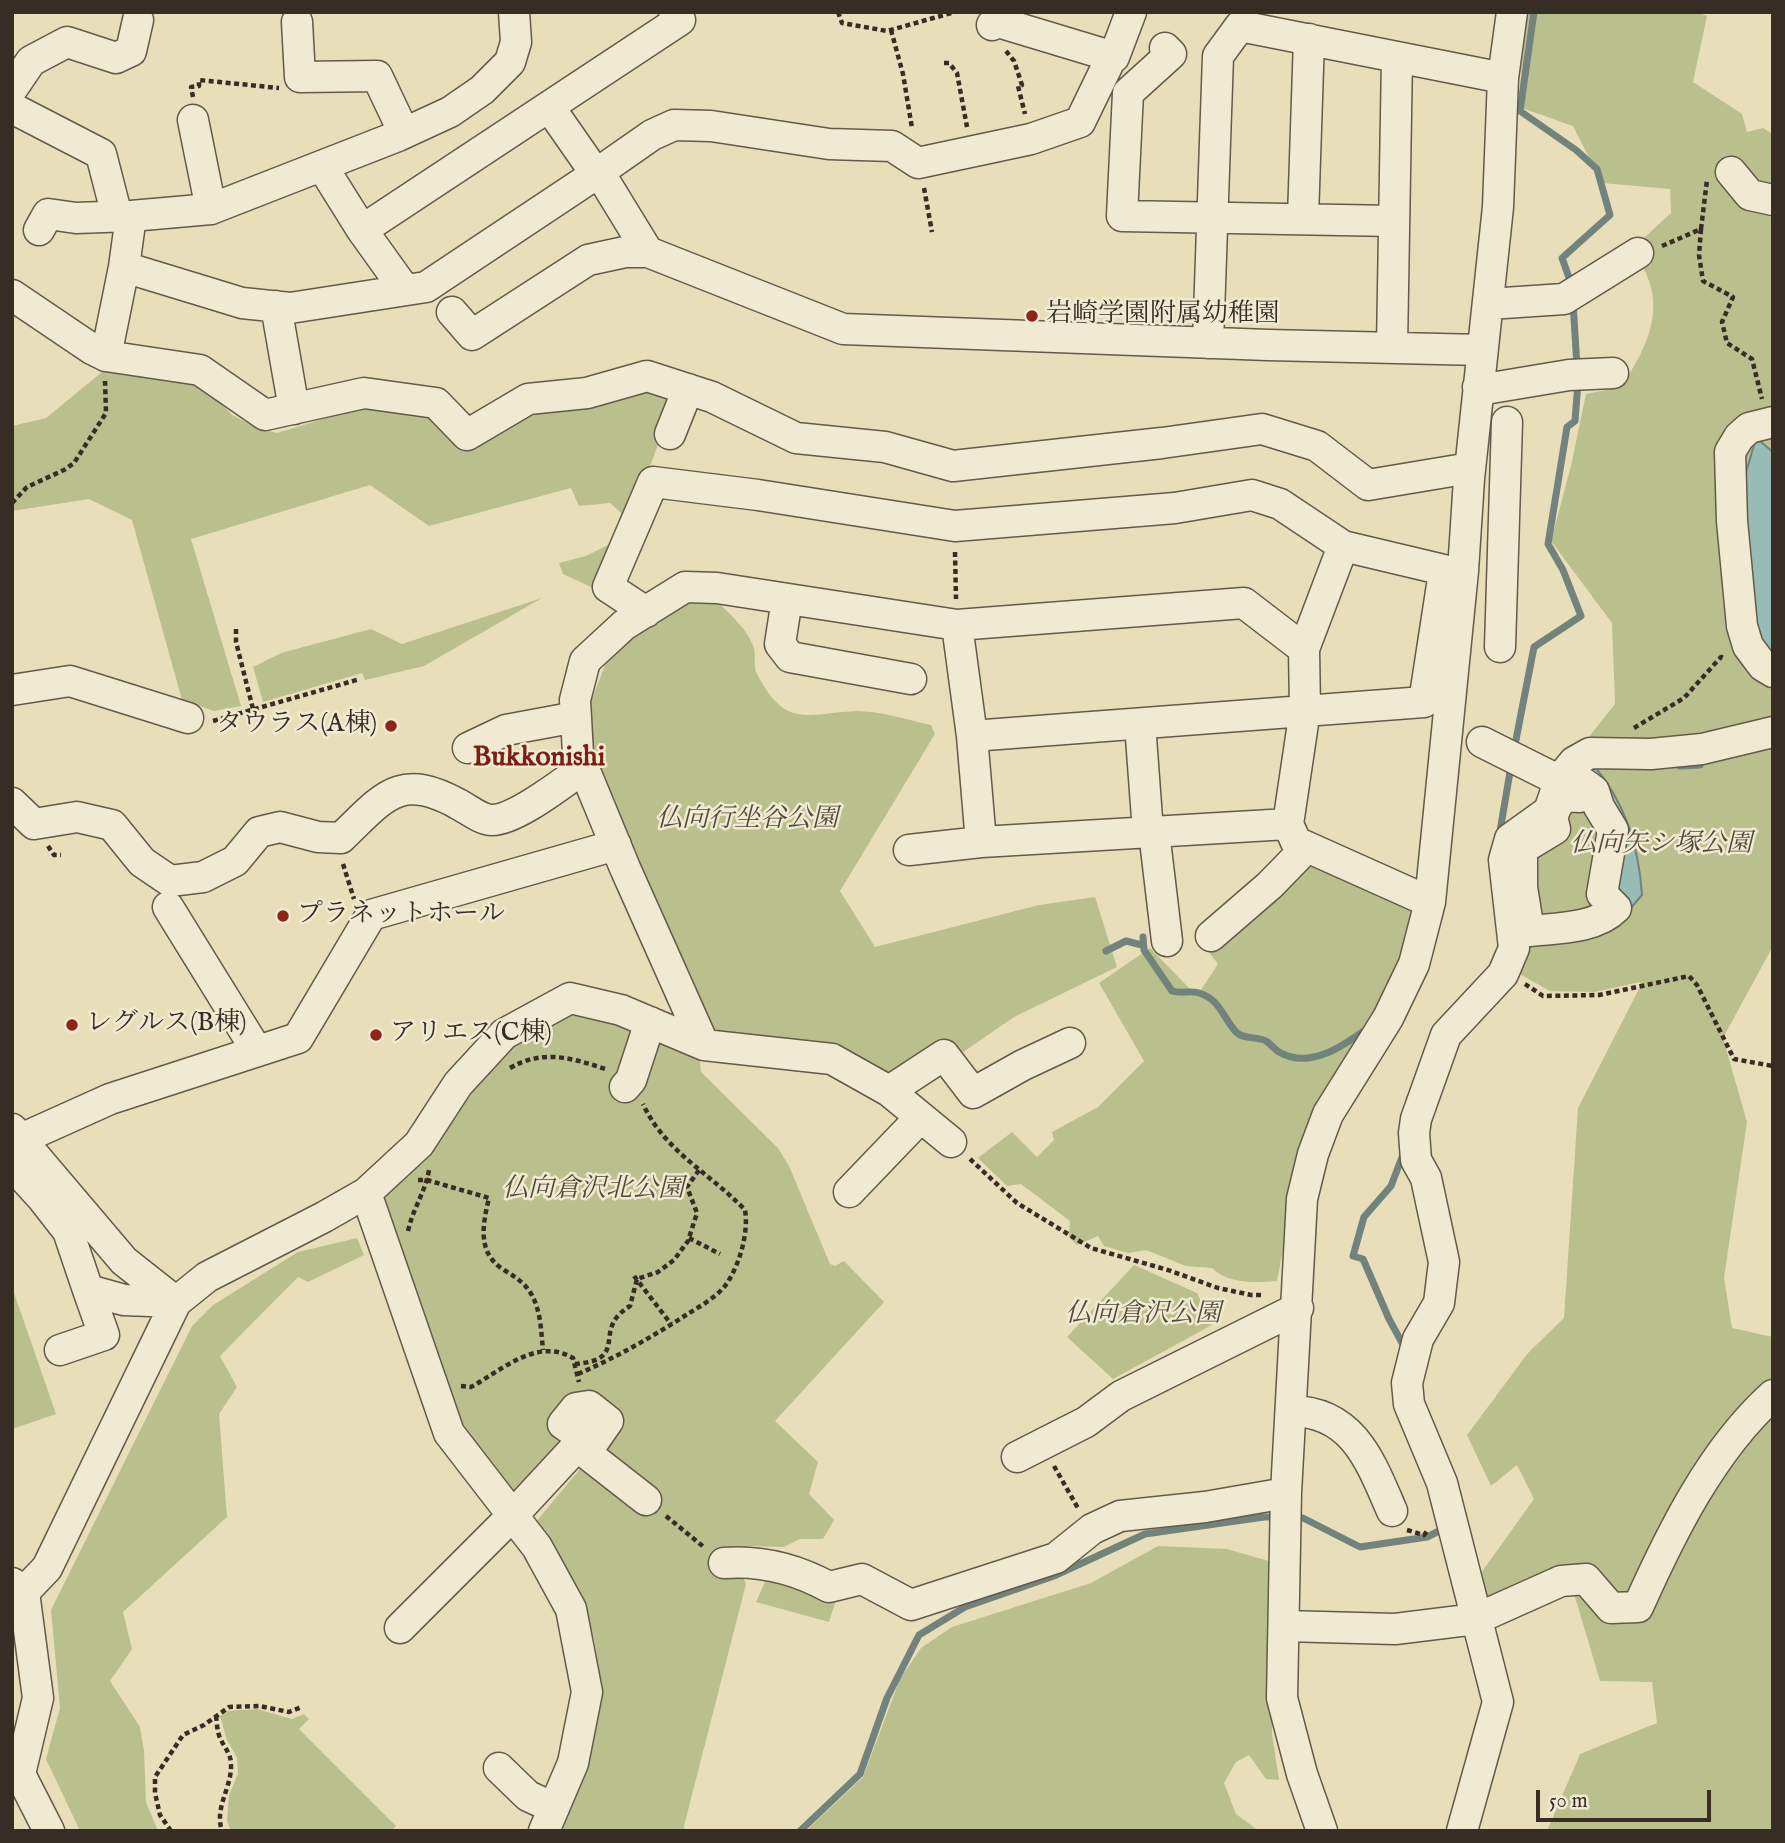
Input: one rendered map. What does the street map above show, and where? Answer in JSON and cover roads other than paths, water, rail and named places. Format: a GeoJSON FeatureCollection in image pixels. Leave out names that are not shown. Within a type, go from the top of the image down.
{"type":"FeatureCollection","features":[{"type":"Feature","properties":{"kind":"street"},"geometry":{"type":"LineString","coordinates":[[39,230],[48,214],[76,218],[211,209],[404,133],[450,112],[482,90],[510,62],[516,42],[514,12]]}},
{"type":"Feature","properties":{"kind":"street"},"geometry":{"type":"LineString","coordinates":[[362,230],[680,20],[674,12]]}},
{"type":"Feature","properties":{"kind":"street"},"geometry":{"type":"LineString","coordinates":[[124,267],[242,303],[290,308],[426,287],[652,135],[674,125],[711,126],[829,144],[892,146],[918,163],[1031,139],[1080,122],[1112,56],[1114,57],[1131,12]]}},
{"type":"Feature","properties":{"kind":"street"},"geometry":{"type":"LineString","coordinates":[[1322,1831],[1302,1774],[1282,1698],[1286,1493],[1302,1199],[1312,1154],[1328,1114],[1388,1018],[1414,964],[1430,902],[1455,773],[1470,473],[1498,207],[1503,78],[1511,12]]}},
{"type":"Feature","properties":{"kind":"street"},"geometry":{"type":"LineString","coordinates":[[12,89],[22,52],[67,42],[116,58],[131,51],[138,20]]}},
{"type":"Feature","properties":{"kind":"street"},"geometry":{"type":"LineString","coordinates":[[297,22],[300,77],[377,76],[404,133]]}},
{"type":"Feature","properties":{"kind":"street"},"geometry":{"type":"LineString","coordinates":[[992,25],[998,22],[1112,56]]}},
{"type":"Feature","properties":{"kind":"street"},"geometry":{"type":"LineString","coordinates":[[1208,343],[1210,218],[1218,56],[1240,26],[1503,78]]}},
{"type":"Feature","properties":{"kind":"street"},"geometry":{"type":"LineString","coordinates":[[1303,218],[1309,39]]}},
{"type":"Feature","properties":{"kind":"street"},"geometry":{"type":"LineString","coordinates":[[1165,48],[1171,54],[1128,93],[1122,216],[1394,221]]}},
{"type":"Feature","properties":{"kind":"street"},"geometry":{"type":"LineString","coordinates":[[1392,347],[1397,57]]}},
{"type":"Feature","properties":{"kind":"street"},"geometry":{"type":"LineString","coordinates":[[12,108],[101,154],[124,216],[124,267],[106,356]]}},
{"type":"Feature","properties":{"kind":"street"},"geometry":{"type":"LineString","coordinates":[[550,108],[598,173],[649,252]]}},
{"type":"Feature","properties":{"kind":"street"},"geometry":{"type":"LineString","coordinates":[[193,120],[211,209]]}},
{"type":"Feature","properties":{"kind":"street"},"geometry":{"type":"LineString","coordinates":[[322,166],[362,230],[405,290]]}},
{"type":"Feature","properties":{"kind":"street"},"geometry":{"type":"LineString","coordinates":[[1731,172],[1750,195],[1773,200]]}},
{"type":"Feature","properties":{"kind":"street"},"geometry":{"type":"LineString","coordinates":[[452,312],[472,335],[588,260],[625,252],[649,252],[843,329],[1482,350]]}},
{"type":"Feature","properties":{"kind":"street"},"geometry":{"type":"LineString","coordinates":[[1489,304],[1571,296],[1638,253]]}},
{"type":"Feature","properties":{"kind":"street"},"geometry":{"type":"LineString","coordinates":[[12,295],[106,356],[200,370],[265,415],[364,393],[436,403],[467,435],[528,399],[587,393],[647,376],[712,397],[796,438],[885,447],[953,466],[1262,429],[1317,446],[1368,485],[1470,473]]}},
{"type":"Feature","properties":{"kind":"street"},"geometry":{"type":"LineString","coordinates":[[276,306],[294,409]]}},
{"type":"Feature","properties":{"kind":"street"},"geometry":{"type":"LineString","coordinates":[[1478,391],[1569,375],[1613,373]]}},
{"type":"Feature","properties":{"kind":"street"},"geometry":{"type":"LineString","coordinates":[[670,434],[688,389]]}},
{"type":"Feature","properties":{"kind":"street"},"geometry":{"type":"LineString","coordinates":[[1478,391],[1497,426],[1494,486],[1503,512]]}},
{"type":"Feature","properties":{"kind":"street"},"geometry":{"type":"LineString","coordinates":[[1500,647],[1507,422]]}},
{"type":"Feature","properties":{"kind":"street"},"geometry":{"type":"LineString","coordinates":[[1769,665],[1758,632],[1744,461],[1748,447],[1767,431],[1770,425]]}},
{"type":"Feature","properties":{"kind":"street"},"geometry":{"type":"LineString","coordinates":[[972,736],[1424,702],[1444,570],[1470,473]]}},
{"type":"Feature","properties":{"kind":"street"},"geometry":{"type":"LineString","coordinates":[[646,612],[608,587],[653,482],[758,495],[955,526],[1175,508],[1252,495],[1280,504],[1343,546],[1444,570]]}},
{"type":"Feature","properties":{"kind":"street"},"geometry":{"type":"LineString","coordinates":[[1343,546],[1304,649],[1306,710],[1288,824],[1296,842],[1430,902]]}},
{"type":"Feature","properties":{"kind":"street"},"geometry":{"type":"LineString","coordinates":[[704,1045],[578,754],[575,700],[585,661],[624,625],[685,587],[717,588],[957,625],[1244,603],[1304,649]]}},
{"type":"Feature","properties":{"kind":"street"},"geometry":{"type":"LineString","coordinates":[[787,599],[780,644],[790,657],[911,680]]}},
{"type":"Feature","properties":{"kind":"street"},"geometry":{"type":"LineString","coordinates":[[957,625],[972,736],[981,842]]}},
{"type":"Feature","properties":{"kind":"street"},"geometry":{"type":"LineString","coordinates":[[12,690],[70,681],[188,718]]}},
{"type":"Feature","properties":{"kind":"street"},"geometry":{"type":"LineString","coordinates":[[468,748],[506,730],[576,717]]}},
{"type":"Feature","properties":{"kind":"street"},"geometry":{"type":"LineString","coordinates":[[1140,724],[1151,832],[1167,941]]}},
{"type":"Feature","properties":{"kind":"street"},"geometry":{"type":"LineString","coordinates":[[1462,1831],[1498,1702],[1447,1500],[1409,1404],[1407,1383],[1418,1339],[1439,1303],[1444,1262],[1426,1178],[1415,1155],[1416,1119],[1446,1035],[1504,970],[1514,948],[1504,860],[1510,839],[1549,811],[1560,781],[1574,762],[1590,753],[1651,754],[1702,749],[1773,732]]}},
{"type":"Feature","properties":{"kind":"street"},"geometry":{"type":"LineString","coordinates":[[1482,742],[1560,781]]}},
{"type":"Feature","properties":{"kind":"street"},"geometry":{"type":"LineString","coordinates":[[12,803],[34,824],[77,817],[112,825],[142,862],[170,881],[203,877],[235,861],[259,832],[280,827],[318,837],[341,838],[385,796],[415,787],[440,793],[489,820],[509,817],[584,768]]}},
{"type":"Feature","properties":{"kind":"street"},"geometry":{"type":"LineString","coordinates":[[1583,783],[1594,791],[1599,807],[1613,830],[1602,894],[1616,908],[1609,915],[1578,926],[1529,931],[1522,887],[1521,849],[1555,829],[1552,817],[1561,796],[1580,797],[1583,783]]}},
{"type":"Feature","properties":{"kind":"street"},"geometry":{"type":"LineString","coordinates":[[909,850],[981,842],[1288,824]]}},
{"type":"Feature","properties":{"kind":"street"},"geometry":{"type":"LineString","coordinates":[[15,1144],[110,1099],[298,1038],[371,915],[616,845]]}},
{"type":"Feature","properties":{"kind":"street"},"geometry":{"type":"LineString","coordinates":[[1210,936],[1270,885],[1307,847]]}},
{"type":"Feature","properties":{"kind":"street"},"geometry":{"type":"LineString","coordinates":[[168,907],[257,1051]]}},
{"type":"Feature","properties":{"kind":"street"},"geometry":{"type":"LineString","coordinates":[[48,1831],[20,1774],[38,1698],[18,1588],[47,1568],[176,1302],[207,1276],[366,1193],[419,1144],[458,1084],[504,1034],[570,998],[621,1010],[704,1045],[832,1059],[889,1091],[951,1142]]}},
{"type":"Feature","properties":{"kind":"street"},"geometry":{"type":"LineString","coordinates":[[628,1084],[650,1022]]}},
{"type":"Feature","properties":{"kind":"street"},"geometry":{"type":"LineString","coordinates":[[889,1091],[944,1055],[973,1093],[1070,1043]]}},
{"type":"Feature","properties":{"kind":"street"},"geometry":{"type":"LineString","coordinates":[[1415,1155],[1429,1156],[1438,1117]]}},
{"type":"Feature","properties":{"kind":"street"},"geometry":{"type":"LineString","coordinates":[[849,1192],[920,1118]]}},
{"type":"Feature","properties":{"kind":"street"},"geometry":{"type":"LineString","coordinates":[[15,1144],[43,1199],[68,1231],[104,1335],[60,1350]]}},
{"type":"Feature","properties":{"kind":"street"},"geometry":{"type":"LineString","coordinates":[[15,1144],[124,1261],[176,1302]]}},
{"type":"Feature","properties":{"kind":"street"},"geometry":{"type":"LineString","coordinates":[[366,1193],[449,1433],[537,1547],[571,1608],[587,1692],[573,1763],[549,1819],[499,1768]]}},
{"type":"Feature","properties":{"kind":"street"},"geometry":{"type":"LineString","coordinates":[[88,1290],[124,1300],[176,1302]]}},
{"type":"Feature","properties":{"kind":"street"},"geometry":{"type":"LineString","coordinates":[[1038,1455],[1121,1396],[1298,1302]]}},
{"type":"Feature","properties":{"kind":"street"},"geometry":{"type":"LineString","coordinates":[[1284,1626],[1395,1629],[1476,1619],[1561,1581],[1586,1579],[1611,1608],[1638,1607],[1706,1474],[1753,1413],[1773,1395]]}},
{"type":"Feature","properties":{"kind":"street"},"geometry":{"type":"LineString","coordinates":[[1292,1411],[1307,1411],[1334,1420],[1348,1433],[1366,1456],[1392,1511]]}},
{"type":"Feature","properties":{"kind":"street"},"geometry":{"type":"LineString","coordinates":[[400,1628],[513,1515],[577,1446],[646,1500]]}},
{"type":"Feature","properties":{"kind":"street"},"geometry":{"type":"LineString","coordinates":[[724,1563],[758,1562],[802,1573],[829,1587],[862,1579],[911,1605],[1056,1558],[1087,1523],[1286,1493]]}},
{"type":"Feature","properties":{"kind":"water"},"geometry":{"type":"Polygon","coordinates":[[[1756,438],[1773,452],[1773,666],[1763,666],[1732,521],[1756,438]]]}},
{"type":"Feature","properties":{"kind":"water"},"geometry":{"type":"Polygon","coordinates":[[[1595,767],[1623,811],[1638,860],[1642,895],[1630,909],[1616,908],[1610,851],[1588,769],[1595,767]]]}},
{"type":"Feature","properties":{"kind":"waterway"},"geometry":{"type":"LineString","coordinates":[[1534,12],[1520,111],[1576,150],[1597,169],[1610,215],[1562,258],[1572,286]]}},
{"type":"Feature","properties":{"kind":"waterway"},"geometry":{"type":"LineString","coordinates":[[1573,302],[1577,367]]}},
{"type":"Feature","properties":{"kind":"waterway"},"geometry":{"type":"LineString","coordinates":[[1514,750],[1534,647],[1581,616],[1563,570],[1548,544],[1567,427],[1575,421],[1578,382]]}},
{"type":"Feature","properties":{"kind":"waterway"},"geometry":{"type":"LineString","coordinates":[[1680,766],[1700,765]]}},
{"type":"Feature","properties":{"kind":"waterway"},"geometry":{"type":"LineString","coordinates":[[1499,837],[1511,766]]}},
{"type":"Feature","properties":{"kind":"waterway"},"geometry":{"type":"LineString","coordinates":[[1143,937],[1144,950],[1172,991],[1196,992],[1206,996],[1217,1004],[1236,1032],[1266,1041],[1279,1052],[1291,1057],[1326,1054],[1368,1028]]}},
{"type":"Feature","properties":{"kind":"waterway"},"geometry":{"type":"LineString","coordinates":[[1106,951],[1126,941],[1142,945]]}},
{"type":"Feature","properties":{"kind":"waterway"},"geometry":{"type":"LineString","coordinates":[[1404,1152],[1391,1186],[1364,1217],[1353,1256],[1363,1259],[1389,1319],[1406,1350]]}},
{"type":"Feature","properties":{"kind":"waterway"},"geometry":{"type":"LineString","coordinates":[[800,1831],[860,1774],[887,1698],[919,1635],[965,1607],[1054,1576],[1145,1534],[1280,1517]]}},
{"type":"Feature","properties":{"kind":"waterway"},"geometry":{"type":"LineString","coordinates":[[1292,1518],[1303,1518],[1360,1547],[1427,1537],[1445,1528]]}},
{"type":"Feature","properties":{"kind":"place","name":"岩崎学園附属幼稚園"},"geometry":{"type":"Point","coordinates":[1032,316]}},
{"type":"Feature","properties":{"kind":"place","name":"タウラス(A棟)"},"geometry":{"type":"Point","coordinates":[391,726]}},
{"type":"Feature","properties":{"kind":"place","name":"プラネットホール"},"geometry":{"type":"Point","coordinates":[283,916]}},
{"type":"Feature","properties":{"kind":"place","name":"レグルス(B棟)"},"geometry":{"type":"Point","coordinates":[72,1025]}},
{"type":"Feature","properties":{"kind":"place","name":"アリエス(C棟)"},"geometry":{"type":"Point","coordinates":[376,1035]}},
{"type":"Feature","properties":{"kind":"district","name":"Bukkonishi"},"geometry":{"type":"Point","coordinates":[539,759]}},
{"type":"Feature","properties":{"kind":"park label","name":"仏向行坐谷公園"},"geometry":{"type":"Point","coordinates":[747,821]}},
{"type":"Feature","properties":{"kind":"park label","name":"仏向矢シ塚公園"},"geometry":{"type":"Point","coordinates":[1661,846]}},
{"type":"Feature","properties":{"kind":"park label","name":"仏向倉沢北公園"},"geometry":{"type":"Point","coordinates":[593,1191]}},
{"type":"Feature","properties":{"kind":"park label","name":"仏向倉沢公園"},"geometry":{"type":"Point","coordinates":[1143,1316]}}]}
